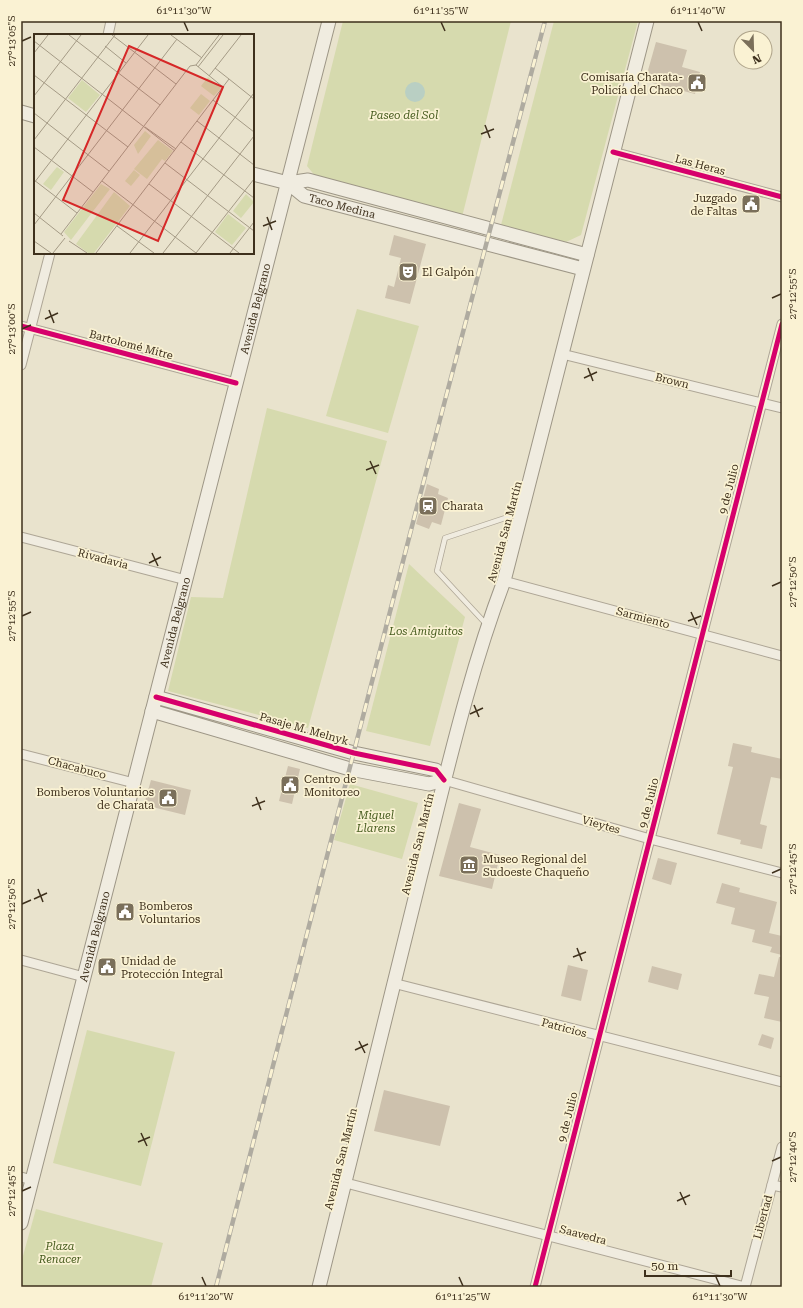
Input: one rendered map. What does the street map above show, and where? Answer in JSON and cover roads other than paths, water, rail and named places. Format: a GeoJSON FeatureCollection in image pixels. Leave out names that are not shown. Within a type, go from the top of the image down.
{"type":"FeatureCollection","features":[{"type":"Feature","properties":{"kind":"main road","name":"Avenida Belgrano"},"geometry":{"type":"LineString","coordinates":[[21,1223],[27,1178],[84,977],[329,21]]}},
{"type":"Feature","properties":{"kind":"main road","name":"Avenida San Martín"},"geometry":{"type":"LineString","coordinates":[[319,1287],[346,1183],[444,780],[487,625],[504,581],[520,513],[647,21]]}},
{"type":"Feature","properties":{"kind":"main road"},"geometry":{"type":"LineString","coordinates":[[21,112],[34,116]]}},
{"type":"Feature","properties":{"kind":"main road"},"geometry":{"type":"LineString","coordinates":[[254,174],[288,183]]}},
{"type":"Feature","properties":{"kind":"main road","name":"Taco Medina"},"geometry":{"type":"LineString","coordinates":[[288,183],[308,180],[587,255]]}},
{"type":"Feature","properties":{"kind":"main road","name":"Taco Medina"},"geometry":{"type":"LineString","coordinates":[[288,183],[304,196],[583,269]]}},
{"type":"Feature","properties":{"kind":"main road","name":"Pasaje M. Melnyk"},"geometry":{"type":"LineString","coordinates":[[156,697],[354,753],[436,770],[444,780]]}},
{"type":"Feature","properties":{"kind":"main road"},"geometry":{"type":"LineString","coordinates":[[152,711],[350,768],[429,784],[444,780]]}},
{"type":"Feature","properties":{"kind":"street"},"geometry":{"type":"LineString","coordinates":[[108,34],[111,21]]}},
{"type":"Feature","properties":{"kind":"street","name":"Las Heras"},"geometry":{"type":"LineString","coordinates":[[614,152],[782,197]]}},
{"type":"Feature","properties":{"kind":"street"},"geometry":{"type":"LineString","coordinates":[[21,365],[50,254]]}},
{"type":"Feature","properties":{"kind":"street","name":"9 de Julio"},"geometry":{"type":"LineString","coordinates":[[535,1287],[782,324]]}},
{"type":"Feature","properties":{"kind":"street","name":"Bartolomé Mitre"},"geometry":{"type":"LineString","coordinates":[[21,326],[236,383]]}},
{"type":"Feature","properties":{"kind":"street","name":"Brown"},"geometry":{"type":"LineString","coordinates":[[562,354],[782,408]]}},
{"type":"Feature","properties":{"kind":"street","name":"Rivadavia"},"geometry":{"type":"LineString","coordinates":[[21,538],[186,580]]}},
{"type":"Feature","properties":{"kind":"street","name":"Sarmiento"},"geometry":{"type":"LineString","coordinates":[[504,581],[782,656]]}},
{"type":"Feature","properties":{"kind":"street","name":"Chacabuco"},"geometry":{"type":"LineString","coordinates":[[21,754],[134,783]]}},
{"type":"Feature","properties":{"kind":"street","name":"Vieytes"},"geometry":{"type":"LineString","coordinates":[[444,780],[650,839],[782,873]]}},
{"type":"Feature","properties":{"kind":"street"},"geometry":{"type":"LineString","coordinates":[[21,960],[84,977]]}},
{"type":"Feature","properties":{"kind":"street","name":"Patricios"},"geometry":{"type":"LineString","coordinates":[[394,983],[599,1037],[782,1082]]}},
{"type":"Feature","properties":{"kind":"street","name":"Libertad"},"geometry":{"type":"LineString","coordinates":[[745,1287],[782,1147]]}},
{"type":"Feature","properties":{"kind":"street","name":"Saavedra"},"geometry":{"type":"LineString","coordinates":[[346,1183],[745,1287]]}},
{"type":"Feature","properties":{"kind":"street"},"geometry":{"type":"LineString","coordinates":[[772,1185],[782,1187]]}},
{"type":"Feature","properties":{"kind":"lane"},"geometry":{"type":"LineString","coordinates":[[487,625],[437,571],[445,538],[520,513]]}},
{"type":"Feature","properties":{"kind":"railway"},"geometry":{"type":"LineString","coordinates":[[216,1287],[418,503],[545,21]]}},
{"type":"Feature","properties":{"kind":"place","name":"Comisaría Charata- Policía del Chaco"},"geometry":{"type":"Point","coordinates":[697,83]}},
{"type":"Feature","properties":{"kind":"place","name":"Juzgado de Faltas"},"geometry":{"type":"Point","coordinates":[751,204]}},
{"type":"Feature","properties":{"kind":"place","name":"El Galpón"},"geometry":{"type":"Point","coordinates":[408,272]}},
{"type":"Feature","properties":{"kind":"place","name":"Charata"},"geometry":{"type":"Point","coordinates":[428,506]}},
{"type":"Feature","properties":{"kind":"place","name":"Centro de Monitoreo"},"geometry":{"type":"Point","coordinates":[290,785]}},
{"type":"Feature","properties":{"kind":"place","name":"Bomberos Voluntarios de Charata"},"geometry":{"type":"Point","coordinates":[168,798]}},
{"type":"Feature","properties":{"kind":"place","name":"Museo Regional del Sudoeste Chaqueño"},"geometry":{"type":"Point","coordinates":[469,865]}},
{"type":"Feature","properties":{"kind":"place","name":"Bomberos Voluntarios"},"geometry":{"type":"Point","coordinates":[125,912]}},
{"type":"Feature","properties":{"kind":"place","name":"Unidad de Protección Integral"},"geometry":{"type":"Point","coordinates":[107,967]}},
{"type":"Feature","properties":{"kind":"park label","name":"Paseo del Sol"},"geometry":{"type":"Point","coordinates":[404,115]}},
{"type":"Feature","properties":{"kind":"park label","name":"Los Amiguitos"},"geometry":{"type":"Point","coordinates":[426,631]}},
{"type":"Feature","properties":{"kind":"park label","name":"Miguel Llarens"},"geometry":{"type":"Point","coordinates":[376,821]}},
{"type":"Feature","properties":{"kind":"park label","name":"Plaza Renacer"},"geometry":{"type":"Point","coordinates":[60,1252]}}]}
